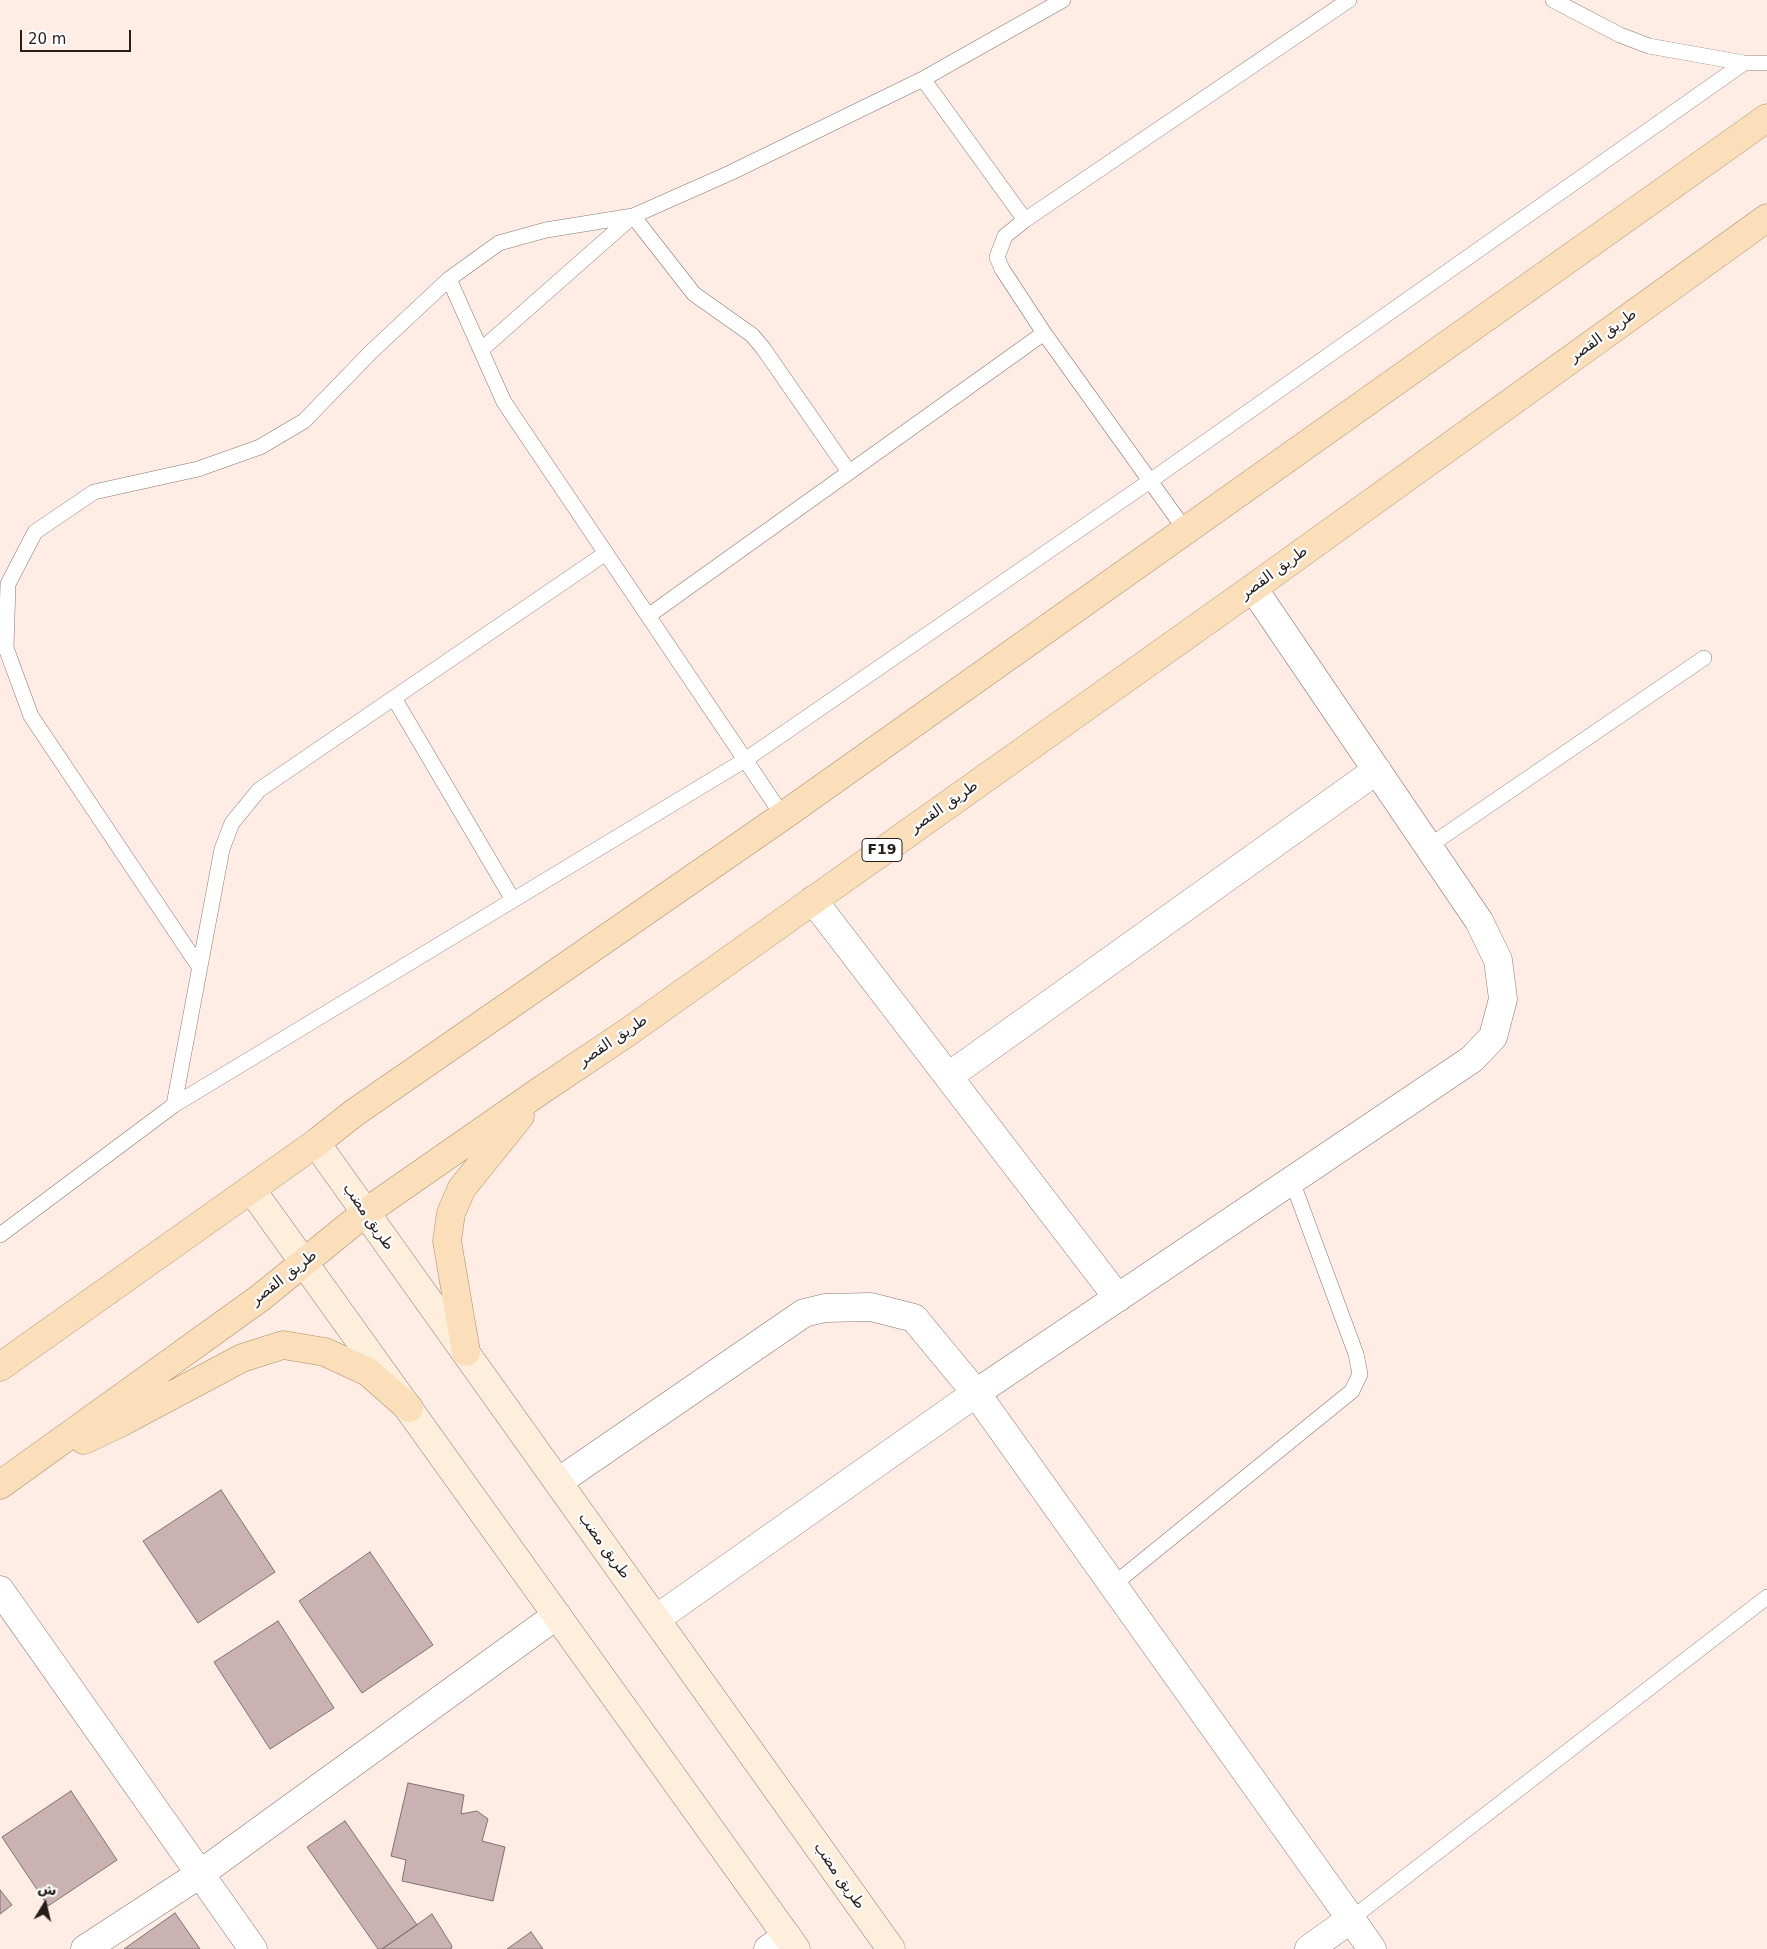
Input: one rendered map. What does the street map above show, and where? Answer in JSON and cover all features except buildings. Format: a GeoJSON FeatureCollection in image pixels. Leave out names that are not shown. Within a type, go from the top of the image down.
{"type":"FeatureCollection","features":[{"type":"Feature","properties":{"kind":"main road"},"geometry":{"type":"LineString","coordinates":[[0,1367],[316,1143],[354,1113],[783,816],[1767,118]]}},
{"type":"Feature","properties":{"kind":"main road","name":"طريق القصر"},"geometry":{"type":"LineString","coordinates":[[0,1486],[260,1298],[366,1212],[628,1032],[1253,588],[1767,218]]}},
{"type":"Feature","properties":{"kind":"main road"},"geometry":{"type":"LineString","coordinates":[[466,1352],[447,1241],[451,1213],[462,1188],[540,1091]]}},
{"type":"Feature","properties":{"kind":"main road","name":"طريق مضب"},"geometry":{"type":"LineString","coordinates":[[316,1143],[892,1949]]}},
{"type":"Feature","properties":{"kind":"main road"},"geometry":{"type":"LineString","coordinates":[[251,1189],[557,1615],[784,1945]]}},
{"type":"Feature","properties":{"kind":"main road"},"geometry":{"type":"LineString","coordinates":[[22,1470],[120,1423],[242,1358],[283,1345],[325,1352],[368,1372],[408,1408]]}},
{"type":"Feature","properties":{"kind":"street"},"geometry":{"type":"LineString","coordinates":[[656,1619],[976,1393],[1472,1059],[1493,1036],[1503,999],[1498,960],[1479,921],[1253,588]]}},
{"type":"Feature","properties":{"kind":"street"},"geometry":{"type":"LineString","coordinates":[[949,1076],[1377,770]]}},
{"type":"Feature","properties":{"kind":"street"},"geometry":{"type":"LineString","coordinates":[[813,900],[1118,1298]]}},
{"type":"Feature","properties":{"kind":"street"},"geometry":{"type":"LineString","coordinates":[[558,1482],[804,1313],[825,1308],[871,1307],[914,1318],[976,1393],[1372,1949]]}},
{"type":"Feature","properties":{"kind":"street"},"geometry":{"type":"LineString","coordinates":[[0,1590],[253,1949]]}},
{"type":"Feature","properties":{"kind":"street"},"geometry":{"type":"LineString","coordinates":[[85,1949],[200,1874],[557,1615]]}},
{"type":"Feature","properties":{"kind":"street"},"geometry":{"type":"LineString","coordinates":[[1309,1949],[1351,1919]]}},
{"type":"Feature","properties":{"kind":"lane"},"geometry":{"type":"LineString","coordinates":[[200,968],[31,716],[6,648],[8,584],[35,532],[94,492],[198,469],[260,447],[304,421],[371,352],[449,279],[499,243],[546,230],[632,216],[730,173],[923,79],[1063,0]]}},
{"type":"Feature","properties":{"kind":"lane"},"geometry":{"type":"LineString","coordinates":[[1186,531],[1044,333],[1002,269],[997,257],[1005,236],[1026,220],[1349,0]]}},
{"type":"Feature","properties":{"kind":"lane"},"geometry":{"type":"LineString","coordinates":[[1553,0],[1620,35],[1649,46],[1744,63],[1767,64]]}},
{"type":"Feature","properties":{"kind":"lane"},"geometry":{"type":"LineString","coordinates":[[0,1235],[174,1105],[745,760],[1150,481],[1744,63]]}},
{"type":"Feature","properties":{"kind":"lane"},"geometry":{"type":"LineString","coordinates":[[923,79],[1026,220]]}},
{"type":"Feature","properties":{"kind":"lane"},"geometry":{"type":"LineString","coordinates":[[481,350],[632,216]]}},
{"type":"Feature","properties":{"kind":"lane"},"geometry":{"type":"LineString","coordinates":[[632,216],[694,294],[752,335],[849,472]]}},
{"type":"Feature","properties":{"kind":"lane"},"geometry":{"type":"LineString","coordinates":[[449,279],[504,402],[783,816]]}},
{"type":"Feature","properties":{"kind":"lane"},"geometry":{"type":"LineString","coordinates":[[648,616],[1044,333]]}},
{"type":"Feature","properties":{"kind":"lane"},"geometry":{"type":"LineString","coordinates":[[174,1105],[222,849],[232,823],[259,790],[606,553]]}},
{"type":"Feature","properties":{"kind":"lane"},"geometry":{"type":"LineString","coordinates":[[1429,846],[1704,658]]}},
{"type":"Feature","properties":{"kind":"lane"},"geometry":{"type":"LineString","coordinates":[[394,698],[513,900]]}},
{"type":"Feature","properties":{"kind":"lane"},"geometry":{"type":"LineString","coordinates":[[1113,1585],[1352,1391],[1360,1374],[1356,1354],[1292,1181]]}},
{"type":"Feature","properties":{"kind":"lane"},"geometry":{"type":"LineString","coordinates":[[1351,1919],[1767,1597]]}}]}
